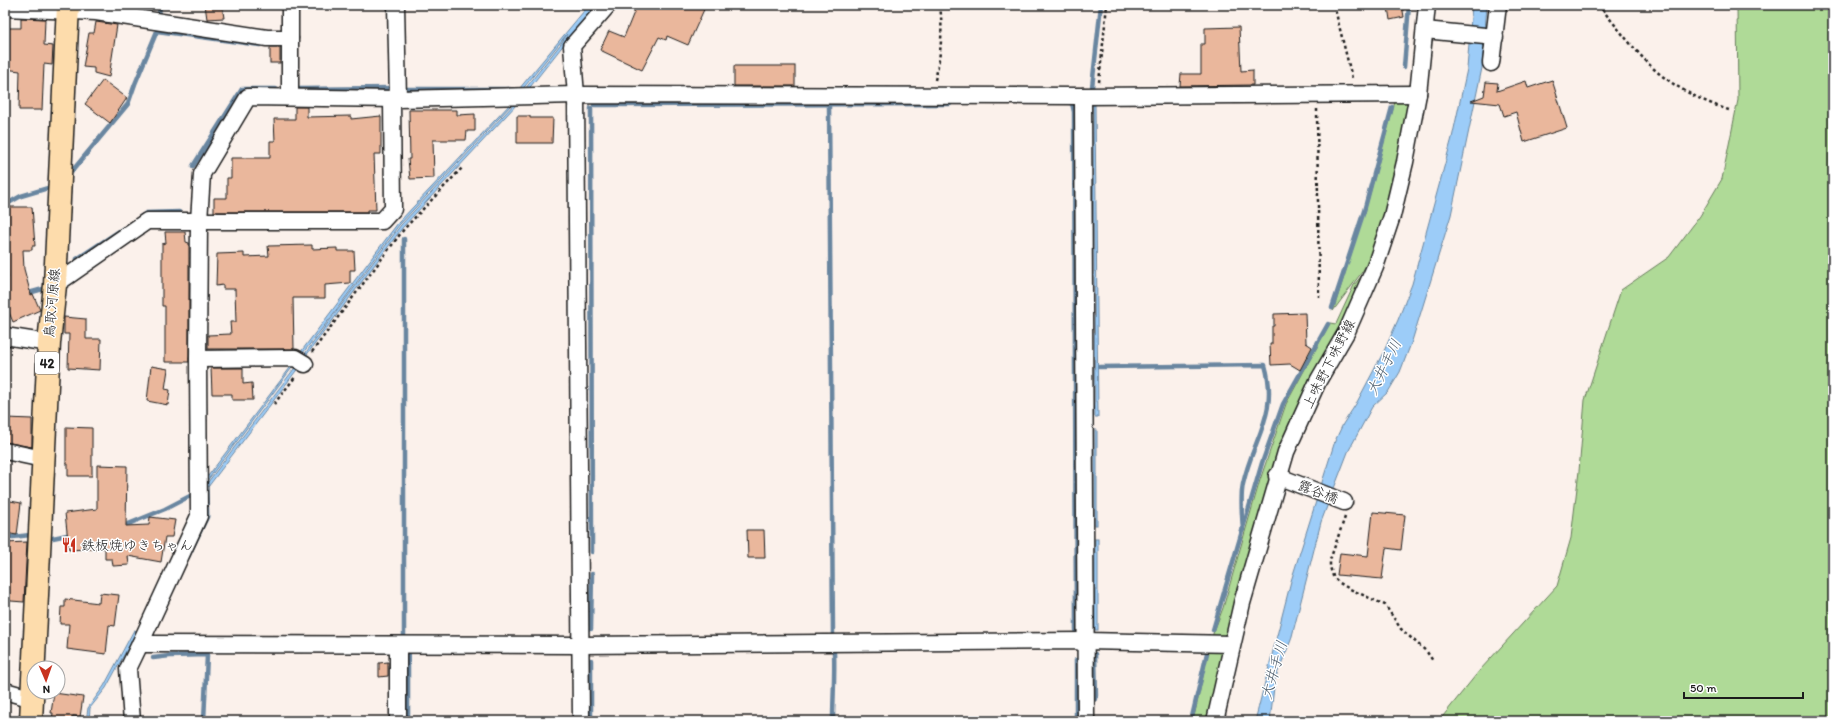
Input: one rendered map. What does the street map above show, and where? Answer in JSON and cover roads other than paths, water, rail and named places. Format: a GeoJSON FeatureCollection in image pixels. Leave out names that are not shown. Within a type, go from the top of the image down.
{"type":"FeatureCollection","features":[{"type":"Feature","properties":{"kind":"main road","name":"鳥取河原線"},"geometry":{"type":"LineString","coordinates":[[34,660],[48,343],[55,285],[67,8]]}},
{"type":"Feature","properties":{"kind":"main road","name":"鳥取河原線"},"geometry":{"type":"LineString","coordinates":[[31,721],[32,700]]}},
{"type":"Feature","properties":{"kind":"street"},"geometry":{"type":"LineString","coordinates":[[290,5],[290,97]]}},
{"type":"Feature","properties":{"kind":"street"},"geometry":{"type":"LineString","coordinates":[[55,285],[147,221],[382,221],[394,209],[396,5]]}},
{"type":"Feature","properties":{"kind":"street"},"geometry":{"type":"LineString","coordinates":[[581,721],[576,95],[572,46],[608,5]]}},
{"type":"Feature","properties":{"kind":"street","name":"上味野下味野線"},"geometry":{"type":"LineString","coordinates":[[1215,721],[1242,603],[1284,479],[1286,452],[1318,381],[1348,332],[1375,266],[1392,216],[1405,162],[1430,31],[1427,5]]}},
{"type":"Feature","properties":{"kind":"street"},"geometry":{"type":"LineString","coordinates":[[1491,63],[1492,37],[1498,5]]}},
{"type":"Feature","properties":{"kind":"street"},"geometry":{"type":"LineString","coordinates":[[5,8],[67,8],[267,38],[290,38]]}},
{"type":"Feature","properties":{"kind":"street"},"geometry":{"type":"LineString","coordinates":[[1430,31],[1492,37]]}},
{"type":"Feature","properties":{"kind":"street"},"geometry":{"type":"LineString","coordinates":[[132,721],[128,669],[199,516],[199,221],[202,174],[248,97],[395,99],[576,95],[1100,96],[1418,94]]}},
{"type":"Feature","properties":{"kind":"street"},"geometry":{"type":"LineString","coordinates":[[1083,96],[1086,721]]}},
{"type":"Feature","properties":{"kind":"street"},"geometry":{"type":"LineString","coordinates":[[5,336],[48,343]]}},
{"type":"Feature","properties":{"kind":"street"},"geometry":{"type":"LineString","coordinates":[[198,359],[296,358],[305,364]]}},
{"type":"Feature","properties":{"kind":"street"},"geometry":{"type":"LineString","coordinates":[[5,452],[43,459]]}},
{"type":"Feature","properties":{"kind":"street","name":"露谷橋"},"geometry":{"type":"LineString","coordinates":[[1284,479],[1344,502]]}},
{"type":"Feature","properties":{"kind":"street"},"geometry":{"type":"LineString","coordinates":[[140,644],[581,645],[1086,641],[1232,644]]}},
{"type":"Feature","properties":{"kind":"street"},"geometry":{"type":"LineString","coordinates":[[398,645],[398,721]]}},
{"type":"Feature","properties":{"kind":"street"},"geometry":{"type":"LineString","coordinates":[[5,691],[26,697]]}},
{"type":"Feature","properties":{"kind":"water"},"geometry":{"type":"Polygon","coordinates":[[[589,5],[597,5],[527,91],[525,89],[567,34],[521,91],[519,89],[589,5]]]}},
{"type":"Feature","properties":{"kind":"water","name":"大井手川"},"geometry":{"type":"Polygon","coordinates":[[[1472,5],[1487,5],[1482,68],[1451,215],[1412,341],[1400,372],[1388,392],[1372,407],[1348,452],[1321,522],[1291,640],[1275,679],[1270,721],[1255,721],[1291,581],[1335,441],[1384,351],[1412,284],[1452,138],[1467,69],[1472,5]]]}},
{"type":"Feature","properties":{"kind":"water"},"geometry":{"type":"Polygon","coordinates":[[[517,101],[518,103],[403,227],[305,357],[304,355],[401,225],[517,101]]]}},
{"type":"Feature","properties":{"kind":"water"},"geometry":{"type":"Polygon","coordinates":[[[512,102],[513,103],[399,225],[328,321],[302,354],[300,353],[398,223],[512,102]]]}},
{"type":"Feature","properties":{"kind":"water"},"geometry":{"type":"Polygon","coordinates":[[[1093,105],[1095,105],[1098,417],[1095,417],[1093,105]]]}},
{"type":"Feature","properties":{"kind":"water"},"geometry":{"type":"Polygon","coordinates":[[[293,364],[294,365],[207,481],[205,480],[293,364]]]}},
{"type":"Feature","properties":{"kind":"water"},"geometry":{"type":"Polygon","coordinates":[[[297,365],[299,367],[208,487],[209,517],[189,559],[186,559],[205,486],[297,365]]]}},
{"type":"Feature","properties":{"kind":"water"},"geometry":{"type":"Polygon","coordinates":[[[1095,430],[1097,430],[1097,525],[1095,525],[1095,430]]]}},
{"type":"Feature","properties":{"kind":"water"},"geometry":{"type":"Polygon","coordinates":[[[1095,539],[1098,539],[1098,630],[1095,630],[1095,539]]]}},
{"type":"Feature","properties":{"kind":"water"},"geometry":{"type":"Polygon","coordinates":[[[134,630],[137,631],[106,688],[90,708],[89,721],[86,721],[88,708],[104,686],[134,630]]]}},
{"type":"Feature","properties":{"kind":"waterway"},"geometry":{"type":"LineString","coordinates":[[159,15],[160,5]]}},
{"type":"Feature","properties":{"kind":"waterway"},"geometry":{"type":"LineString","coordinates":[[1092,87],[1101,5]]}},
{"type":"Feature","properties":{"kind":"waterway"},"geometry":{"type":"LineString","coordinates":[[1404,67],[1409,5]]}},
{"type":"Feature","properties":{"kind":"waterway"},"geometry":{"type":"LineString","coordinates":[[73,170],[128,104],[157,31],[260,45]]}},
{"type":"Feature","properties":{"kind":"waterway"},"geometry":{"type":"LineString","coordinates":[[298,89],[391,88]]}},
{"type":"Feature","properties":{"kind":"waterway"},"geometry":{"type":"LineString","coordinates":[[193,166],[242,89],[276,89]]}},
{"type":"Feature","properties":{"kind":"waterway"},"geometry":{"type":"LineString","coordinates":[[406,89],[510,89]]}},
{"type":"Feature","properties":{"kind":"waterway"},"geometry":{"type":"LineString","coordinates":[[1069,103],[1072,103],[1074,112],[1076,630]]}},
{"type":"Feature","properties":{"kind":"waterway"},"geometry":{"type":"LineString","coordinates":[[829,104],[833,635]]}},
{"type":"Feature","properties":{"kind":"waterway"},"geometry":{"type":"LineString","coordinates":[[594,105],[950,104]]}},
{"type":"Feature","properties":{"kind":"waterway"},"geometry":{"type":"LineString","coordinates":[[1332,308],[1364,211],[1392,107]]}},
{"type":"Feature","properties":{"kind":"waterway"},"geometry":{"type":"LineString","coordinates":[[591,108],[592,552]]}},
{"type":"Feature","properties":{"kind":"waterway"},"geometry":{"type":"LineString","coordinates":[[5,205],[21,196],[48,188]]}},
{"type":"Feature","properties":{"kind":"waterway"},"geometry":{"type":"LineString","coordinates":[[140,217],[146,213],[179,212]]}},
{"type":"Feature","properties":{"kind":"waterway"},"geometry":{"type":"LineString","coordinates":[[77,259],[124,228]]}},
{"type":"Feature","properties":{"kind":"waterway"},"geometry":{"type":"LineString","coordinates":[[404,239],[404,637]]}},
{"type":"Feature","properties":{"kind":"waterway"},"geometry":{"type":"LineString","coordinates":[[25,294],[43,289]]}},
{"type":"Feature","properties":{"kind":"waterway"},"geometry":{"type":"LineString","coordinates":[[1213,630],[1262,463],[1283,404],[1328,324]]}},
{"type":"Feature","properties":{"kind":"waterway"},"geometry":{"type":"LineString","coordinates":[[1099,367],[1265,365],[1269,398],[1263,426],[1247,468],[1242,489],[1241,501],[1243,530]]}},
{"type":"Feature","properties":{"kind":"waterway"},"geometry":{"type":"LineString","coordinates":[[121,527],[165,509],[190,496]]}},
{"type":"Feature","properties":{"kind":"waterway"},"geometry":{"type":"LineString","coordinates":[[53,538],[72,534]]}},
{"type":"Feature","properties":{"kind":"waterway"},"geometry":{"type":"LineString","coordinates":[[5,538],[30,535]]}},
{"type":"Feature","properties":{"kind":"waterway"},"geometry":{"type":"LineString","coordinates":[[591,629],[592,574]]}},
{"type":"Feature","properties":{"kind":"waterway"},"geometry":{"type":"LineString","coordinates":[[833,721],[834,652]]}},
{"type":"Feature","properties":{"kind":"waterway"},"geometry":{"type":"LineString","coordinates":[[1191,721],[1207,653]]}},
{"type":"Feature","properties":{"kind":"waterway"},"geometry":{"type":"LineString","coordinates":[[408,654],[408,721]]}},
{"type":"Feature","properties":{"kind":"waterway"},"geometry":{"type":"LineString","coordinates":[[1095,654],[1096,699]]}},
{"type":"Feature","properties":{"kind":"waterway"},"geometry":{"type":"LineString","coordinates":[[153,658],[207,655],[204,721]]}},
{"type":"Feature","properties":{"kind":"waterway"},"geometry":{"type":"LineString","coordinates":[[591,660],[591,721]]}},
{"type":"Feature","properties":{"kind":"waterway"},"geometry":{"type":"LineString","coordinates":[[1076,660],[1076,721]]}},
{"type":"Feature","properties":{"kind":"place","name":"鉄板焼ゆきちゃん"},"geometry":{"type":"Point","coordinates":[69,545]}}]}
